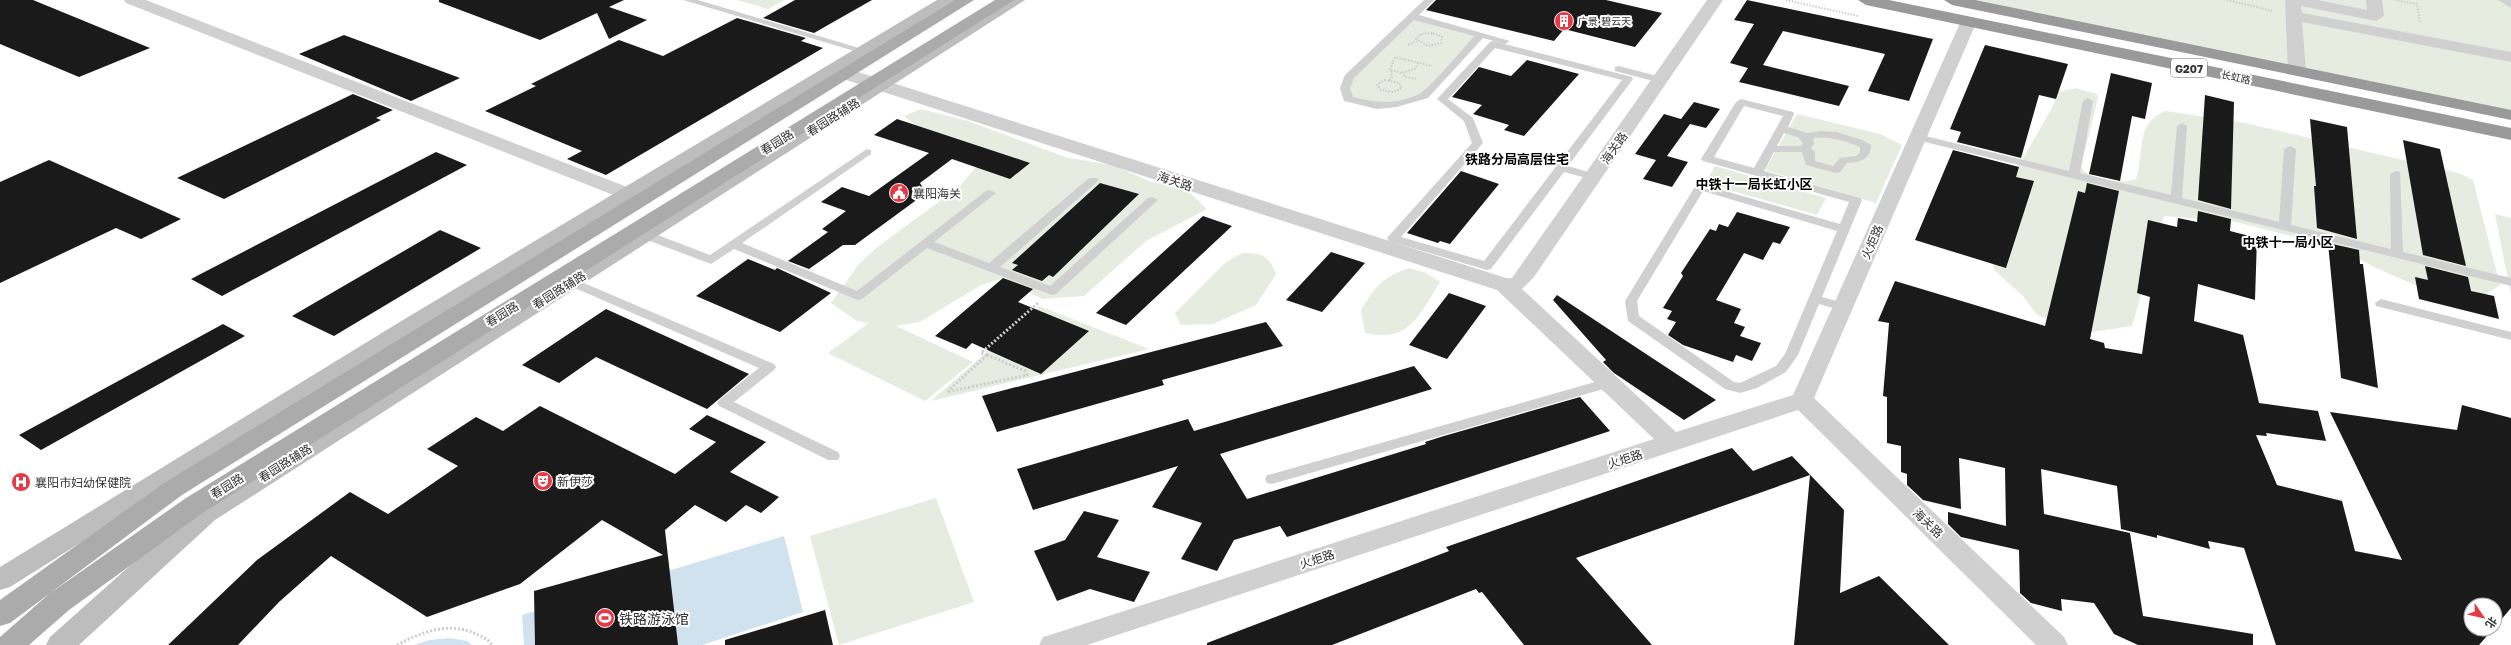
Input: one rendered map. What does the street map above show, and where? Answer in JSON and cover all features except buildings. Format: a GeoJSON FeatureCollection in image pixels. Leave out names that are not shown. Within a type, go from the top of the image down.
{"type":"FeatureCollection","features":[{"type":"Feature","properties":{"kind":"highway","name":"长虹路"},"geometry":{"type":"LineString","coordinates":[[1866,0],[2511,134]]}},
{"type":"Feature","properties":{"kind":"highway","name":"长虹路"},"geometry":{"type":"LineString","coordinates":[[1952,0],[2511,115]]}},
{"type":"Feature","properties":{"kind":"main road","name":"春园路"},"geometry":{"type":"LineString","coordinates":[[0,615],[173,489],[966,0]]}},
{"type":"Feature","properties":{"kind":"main road","name":"春园路"},"geometry":{"type":"LineString","coordinates":[[10,645],[59,602],[195,506],[876,85],[1006,0]]}},
{"type":"Feature","properties":{"kind":"street"},"geometry":{"type":"LineString","coordinates":[[132,0],[628,194]]}},
{"type":"Feature","properties":{"kind":"street"},"geometry":{"type":"LineString","coordinates":[[0,580],[628,194],[948,0]]}},
{"type":"Feature","properties":{"kind":"street","name":"春园路辅路"},"geometry":{"type":"LineString","coordinates":[[60,645],[206,513],[646,235],[876,85],[1017,0]]}},
{"type":"Feature","properties":{"kind":"street","name":"海关路"},"geometry":{"type":"LineString","coordinates":[[846,74],[876,85],[1505,285],[1518,284],[1594,177],[1715,0]]}},
{"type":"Feature","properties":{"kind":"street"},"geometry":{"type":"LineString","coordinates":[[2293,5],[2376,16],[2374,0]]}},
{"type":"Feature","properties":{"kind":"street"},"geometry":{"type":"LineString","coordinates":[[2506,0],[2511,2]]}},
{"type":"Feature","properties":{"kind":"street"},"geometry":{"type":"LineString","coordinates":[[2293,5],[2297,71]]}},
{"type":"Feature","properties":{"kind":"street"},"geometry":{"type":"LineString","coordinates":[[2293,5],[2423,39],[2511,57]]}},
{"type":"Feature","properties":{"kind":"street","name":"火炬路"},"geometry":{"type":"LineString","coordinates":[[1053,645],[1802,400],[1969,21]]}},
{"type":"Feature","properties":{"kind":"street","name":"海关路"},"geometry":{"type":"LineString","coordinates":[[1505,285],[1673,443]]}},
{"type":"Feature","properties":{"kind":"street","name":"海关路"},"geometry":{"type":"LineString","coordinates":[[1802,400],[2054,645]]}},
{"type":"Feature","properties":{"kind":"lane"},"geometry":{"type":"LineString","coordinates":[[688,0],[864,51]]}},
{"type":"Feature","properties":{"kind":"lane"},"geometry":{"type":"LineString","coordinates":[[1429,0],[1349,77],[1345,88],[1348,98],[1377,106],[1397,104],[1424,96],[1481,35]]}},
{"type":"Feature","properties":{"kind":"lane"},"geometry":{"type":"LineString","coordinates":[[1412,16],[1481,35],[1661,80]]}},
{"type":"Feature","properties":{"kind":"lane"},"geometry":{"type":"LineString","coordinates":[[1493,44],[1628,79],[1561,168],[1487,266],[1393,238],[1478,143],[1469,120],[1442,99],[1493,44]]}},
{"type":"Feature","properties":{"kind":"lane"},"geometry":{"type":"LineString","coordinates":[[2074,175],[2088,101]]}},
{"type":"Feature","properties":{"kind":"lane"},"geometry":{"type":"LineString","coordinates":[[1757,173],[1789,114],[1741,102],[1707,159],[1757,173],[1856,200],[1844,229],[1815,299],[1791,355],[1781,369],[1752,386],[1740,388],[1730,386],[1633,318],[1631,301],[1700,187],[1844,229]]}},
{"type":"Feature","properties":{"kind":"lane"},"geometry":{"type":"LineString","coordinates":[[2176,200],[2182,126]]}},
{"type":"Feature","properties":{"kind":"lane"},"geometry":{"type":"LineString","coordinates":[[1781,128],[1805,137],[1808,140],[1808,144],[1804,149]]}},
{"type":"Feature","properties":{"kind":"lane"},"geometry":{"type":"LineString","coordinates":[[1770,149],[1804,149],[1809,152],[1810,163],[1836,170],[1844,160],[1859,160],[1865,154],[1866,145],[1855,141],[1818,133],[1805,137]]}},
{"type":"Feature","properties":{"kind":"lane"},"geometry":{"type":"LineString","coordinates":[[1917,137],[2511,282]]}},
{"type":"Feature","properties":{"kind":"lane"},"geometry":{"type":"LineString","coordinates":[[2285,227],[2290,149]]}},
{"type":"Feature","properties":{"kind":"lane"},"geometry":{"type":"LineString","coordinates":[[646,235],[711,260],[867,152]]}},
{"type":"Feature","properties":{"kind":"lane"},"geometry":{"type":"LineString","coordinates":[[1561,168],[1594,177]]}},
{"type":"Feature","properties":{"kind":"lane"},"geometry":{"type":"LineString","coordinates":[[2396,174],[2397,254]]}},
{"type":"Feature","properties":{"kind":"lane"},"geometry":{"type":"LineString","coordinates":[[992,268],[1093,180]]}},
{"type":"Feature","properties":{"kind":"lane"},"geometry":{"type":"LineString","coordinates":[[733,244],[858,296],[990,193]]}},
{"type":"Feature","properties":{"kind":"lane"},"geometry":{"type":"LineString","coordinates":[[925,243],[1052,291],[1152,200]]}},
{"type":"Feature","properties":{"kind":"lane"},"geometry":{"type":"LineString","coordinates":[[572,282],[770,367],[724,403],[833,456]]}},
{"type":"Feature","properties":{"kind":"lane"},"geometry":{"type":"LineString","coordinates":[[1815,299],[1843,307]]}},
{"type":"Feature","properties":{"kind":"lane"},"geometry":{"type":"LineString","coordinates":[[2381,304],[2511,336]]}},
{"type":"Feature","properties":{"kind":"lane"},"geometry":{"type":"LineString","coordinates":[[1272,479],[1609,383]]}},
{"type":"Feature","properties":{"kind":"path"},"geometry":{"type":"LineString","coordinates":[[2227,0],[2293,5]]}},
{"type":"Feature","properties":{"kind":"path"},"geometry":{"type":"LineString","coordinates":[[2395,0],[2417,4],[2423,39]]}},
{"type":"Feature","properties":{"kind":"path"},"geometry":{"type":"LineString","coordinates":[[1389,80],[1399,82],[1402,88],[1389,92],[1379,89],[1379,83],[1389,80],[1392,77],[1390,70],[1395,57],[1407,58],[1418,63],[1448,69]]}},
{"type":"Feature","properties":{"kind":"path"},"geometry":{"type":"LineString","coordinates":[[1390,70],[1396,73],[1414,70],[1419,65],[1418,63]]}},
{"type":"Feature","properties":{"kind":"path"},"geometry":{"type":"LineString","coordinates":[[986,355],[947,392],[1027,375],[1025,371],[986,355],[981,353],[1052,291]]}},
{"type":"Feature","properties":{"kind":"path"},"geometry":{"type":"LineString","coordinates":[[397,645],[414,636],[445,626],[469,630],[490,641],[492,645]]}},
{"type":"Feature","properties":{"kind":"shaded area"},"geometry":{"type":"Polygon","coordinates":[[[737,0],[785,0],[768,9],[737,0]]]}},
{"type":"Feature","properties":{"kind":"shaded area"},"geometry":{"type":"Polygon","coordinates":[[[1952,0],[2511,0],[2511,115],[1952,0]]]}},
{"type":"Feature","properties":{"kind":"shaded area"},"geometry":{"type":"Polygon","coordinates":[[[1412,16],[1481,35],[1424,96],[1397,104],[1348,99],[1349,77],[1412,16]]]}},
{"type":"Feature","properties":{"kind":"shaded area"},"geometry":{"type":"Polygon","coordinates":[[[2076,88],[2097,94],[2098,98],[2081,167],[2085,172],[2098,179],[2129,181],[2136,179],[2139,169],[2142,140],[2145,131],[2149,123],[2156,116],[2166,111],[2245,123],[2458,173],[2473,180],[2500,285],[2474,302],[2417,286],[2374,267],[2342,249],[2236,222],[2164,216],[2132,326],[2085,333],[2037,315],[2023,296],[1994,270],[1989,235],[2017,169],[2052,108],[2058,92],[2076,88]]]}},
{"type":"Feature","properties":{"kind":"shaded area"},"geometry":{"type":"Polygon","coordinates":[[[921,109],[968,121],[1065,157],[1115,166],[1151,182],[1187,190],[1207,209],[1146,241],[1084,296],[1042,299],[1005,278],[981,285],[920,322],[896,326],[973,362],[925,401],[828,353],[869,323],[857,321],[831,303],[859,264],[876,248],[959,187],[982,160],[928,135],[904,116],[921,109]]]}},
{"type":"Feature","properties":{"kind":"shaded area"},"geometry":{"type":"Polygon","coordinates":[[[1797,114],[1880,134],[1902,145],[1876,203],[1765,170],[1797,114]]]}},
{"type":"Feature","properties":{"kind":"shaded area"},"geometry":{"type":"Polygon","coordinates":[[[1715,166],[1826,198],[1817,215],[1705,183],[1715,166]]]}},
{"type":"Feature","properties":{"kind":"shaded area"},"geometry":{"type":"Polygon","coordinates":[[[2495,214],[2511,218],[2511,295],[2495,214]]]}},
{"type":"Feature","properties":{"kind":"shaded area"},"geometry":{"type":"Polygon","coordinates":[[[1242,253],[1264,256],[1271,263],[1276,274],[1256,305],[1213,324],[1181,325],[1175,313],[1225,263],[1242,253]]]}},
{"type":"Feature","properties":{"kind":"shaded area"},"geometry":{"type":"Polygon","coordinates":[[[1409,268],[1426,273],[1440,282],[1426,305],[1412,324],[1403,330],[1393,334],[1380,335],[1365,333],[1361,310],[1371,295],[1380,283],[1392,275],[1409,268]]]}},
{"type":"Feature","properties":{"kind":"shaded area"},"geometry":{"type":"Polygon","coordinates":[[[1039,306],[1149,349],[931,401],[1039,306]]]}},
{"type":"Feature","properties":{"kind":"shaded area"},"geometry":{"type":"Polygon","coordinates":[[[936,498],[974,602],[839,645],[810,536],[936,498]]]}},
{"type":"Feature","properties":{"kind":"water"},"geometry":{"type":"Polygon","coordinates":[[[784,536],[803,612],[702,645],[524,645],[522,615],[784,536]]]}},
{"type":"Feature","properties":{"kind":"water"},"geometry":{"type":"Polygon","coordinates":[[[450,638],[467,641],[472,645],[414,645],[430,640],[450,638]]]}},
{"type":"Feature","properties":{"kind":"place","name":"广景·碧云天"},"geometry":{"type":"Point","coordinates":[1564,21]}},
{"type":"Feature","properties":{"kind":"place","name":"襄阳海关"},"geometry":{"type":"Point","coordinates":[899,193]}},
{"type":"Feature","properties":{"kind":"place","name":"新伊莎"},"geometry":{"type":"Point","coordinates":[543,481]}},
{"type":"Feature","properties":{"kind":"place","name":"襄阳市妇幼保健院"},"geometry":{"type":"Point","coordinates":[21,482]}},
{"type":"Feature","properties":{"kind":"place","name":"铁路游泳馆"},"geometry":{"type":"Point","coordinates":[605,618]}},
{"type":"Feature","properties":{"kind":"district","name":"铁路分局高层住宅"},"geometry":{"type":"Point","coordinates":[1517,159]}},
{"type":"Feature","properties":{"kind":"district","name":"中铁十一局长虹小区"},"geometry":{"type":"Point","coordinates":[1754,184]}},
{"type":"Feature","properties":{"kind":"district","name":"中铁十一局小区"},"geometry":{"type":"Point","coordinates":[2288,242]}}]}
